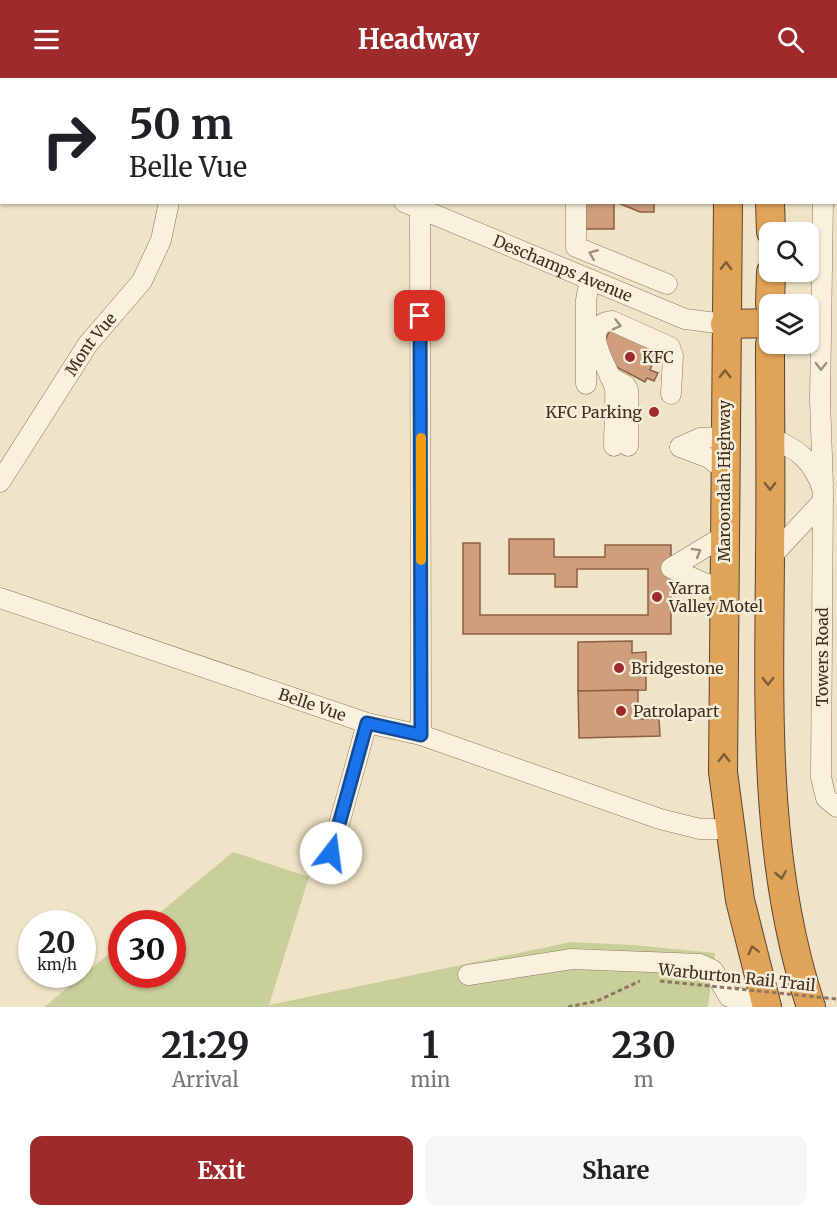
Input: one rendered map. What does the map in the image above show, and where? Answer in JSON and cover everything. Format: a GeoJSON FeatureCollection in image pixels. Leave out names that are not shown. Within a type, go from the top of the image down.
{"type":"FeatureCollection","features":[{"type":"Feature","properties":{"kind":"highway","name":"Maroondah Highway"},"geometry":{"type":"LineString","coordinates":[[728,204],[725,324],[723,772],[740,900],[766,1004]]}},
{"type":"Feature","properties":{"kind":"highway"},"geometry":{"type":"LineString","coordinates":[[770,204],[771,222]]}},
{"type":"Feature","properties":{"kind":"highway"},"geometry":{"type":"LineString","coordinates":[[725,324],[759,323]]}},
{"type":"Feature","properties":{"kind":"highway"},"geometry":{"type":"LineString","coordinates":[[770,354],[768,651],[775,820],[792,938],[811,1007]]}},
{"type":"Feature","properties":{"kind":"highway"},"geometry":{"type":"LineString","coordinates":[[725,482],[743,451],[755,441],[770,438]]}},
{"type":"Feature","properties":{"kind":"street","name":"Mont Vue"},"geometry":{"type":"LineString","coordinates":[[0,482],[88,344],[142,281],[161,240],[169,204]]}},
{"type":"Feature","properties":{"kind":"street"},"geometry":{"type":"LineString","coordinates":[[576,204],[576,247],[667,284]]}},
{"type":"Feature","properties":{"kind":"street","name":"Towers Road"},"geometry":{"type":"LineString","coordinates":[[823,204],[830,267],[820,400],[824,447],[821,777],[826,798],[837,807]]}},
{"type":"Feature","properties":{"kind":"street"},"geometry":{"type":"LineString","coordinates":[[412,206],[421,735]]}},
{"type":"Feature","properties":{"kind":"street","name":"Deschamps Avenue"},"geometry":{"type":"LineString","coordinates":[[412,206],[685,319],[725,324]]}},
{"type":"Feature","properties":{"kind":"street"},"geometry":{"type":"LineString","coordinates":[[586,384],[586,300],[590,279]]}},
{"type":"Feature","properties":{"kind":"street"},"geometry":{"type":"LineString","coordinates":[[621,446],[615,388],[597,348],[597,338],[603,324],[612,321],[670,347],[673,356],[670,394]]}},
{"type":"Feature","properties":{"kind":"street"},"geometry":{"type":"LineString","coordinates":[[725,437],[700,438],[680,447],[709,458],[725,482]]}},
{"type":"Feature","properties":{"kind":"street"},"geometry":{"type":"LineString","coordinates":[[770,438],[794,448],[805,457],[817,474],[823,496],[770,558]]}},
{"type":"Feature","properties":{"kind":"street"},"geometry":{"type":"LineString","coordinates":[[723,588],[704,583],[671,568],[724,536]]}},
{"type":"Feature","properties":{"kind":"street","name":"Belle Vue"},"geometry":{"type":"LineString","coordinates":[[0,598],[367,723],[421,735],[660,819],[700,829],[729,829]]}},
{"type":"Feature","properties":{"kind":"street"},"geometry":{"type":"LineString","coordinates":[[331,853],[367,723]]}},
{"type":"Feature","properties":{"kind":"street"},"geometry":{"type":"LineString","coordinates":[[468,975],[572,959],[700,964],[713,970],[729,997],[766,1004]]}},
{"type":"Feature","properties":{"kind":"path","name":"Warburton Rail Trail"},"geometry":{"type":"LineString","coordinates":[[568,1007],[597,1001],[643,981]]}},
{"type":"Feature","properties":{"kind":"path","name":"Warburton Rail Trail"},"geometry":{"type":"LineString","coordinates":[[651,981],[837,999]]}},
{"type":"Feature","properties":{"kind":"green space"},"geometry":{"type":"Polygon","coordinates":[[[233,852],[309,877],[269,1005],[571,942],[715,953],[708,1007],[44,1007],[67,988],[96,988],[96,964],[108,955],[108,988],[186,988],[186,910],[163,910],[233,852]]]}},
{"type":"Feature","properties":{"kind":"building"},"geometry":{"type":"Polygon","coordinates":[[[575,204],[614,204],[614,229],[580,229],[575,204]]]}},
{"type":"Feature","properties":{"kind":"building"},"geometry":{"type":"Polygon","coordinates":[[[621,204],[654,204],[654,212],[640,212],[621,204]]]}},
{"type":"Feature","properties":{"kind":"building","name":"KFC"},"geometry":{"type":"Polygon","coordinates":[[[611,327],[659,348],[650,370],[658,373],[654,381],[647,378],[645,382],[607,362],[603,346],[611,327]]]}},
{"type":"Feature","properties":{"kind":"building"},"geometry":{"type":"Polygon","coordinates":[[[509,539],[554,539],[554,557],[605,557],[605,545],[671,545],[671,634],[463,634],[463,543],[480,543],[480,615],[648,615],[648,569],[577,569],[577,587],[555,587],[555,574],[509,574],[509,539]]]}},
{"type":"Feature","properties":{"kind":"building"},"geometry":{"type":"Polygon","coordinates":[[[632,641],[632,653],[646,652],[646,690],[578,691],[578,642],[632,641]]]}},
{"type":"Feature","properties":{"kind":"building"},"geometry":{"type":"Polygon","coordinates":[[[638,690],[638,719],[659,719],[660,736],[579,738],[578,691],[638,690]]]}},
{"type":"Feature","properties":{"kind":"slow traffic"},"geometry":{"type":"LineString","coordinates":[[421,438],[421,560]]}},
{"type":"Feature","properties":{"kind":"place","name":"KFC"},"geometry":{"type":"Point","coordinates":[630,357]}},
{"type":"Feature","properties":{"kind":"place","name":"KFC Parking"},"geometry":{"type":"Point","coordinates":[654,412]}},
{"type":"Feature","properties":{"kind":"place","name":"Yarra Valley Motel"},"geometry":{"type":"Point","coordinates":[657,597]}},
{"type":"Feature","properties":{"kind":"place","name":"Bridgestone"},"geometry":{"type":"Point","coordinates":[619,668]}},
{"type":"Feature","properties":{"kind":"place","name":"Patrolapart"},"geometry":{"type":"Point","coordinates":[621,711]}},
{"type":"Feature","properties":{"kind":"route"},"geometry":{"type":"LineString","coordinates":[[331,853],[367,723],[421,735],[420,316]]}}]}
